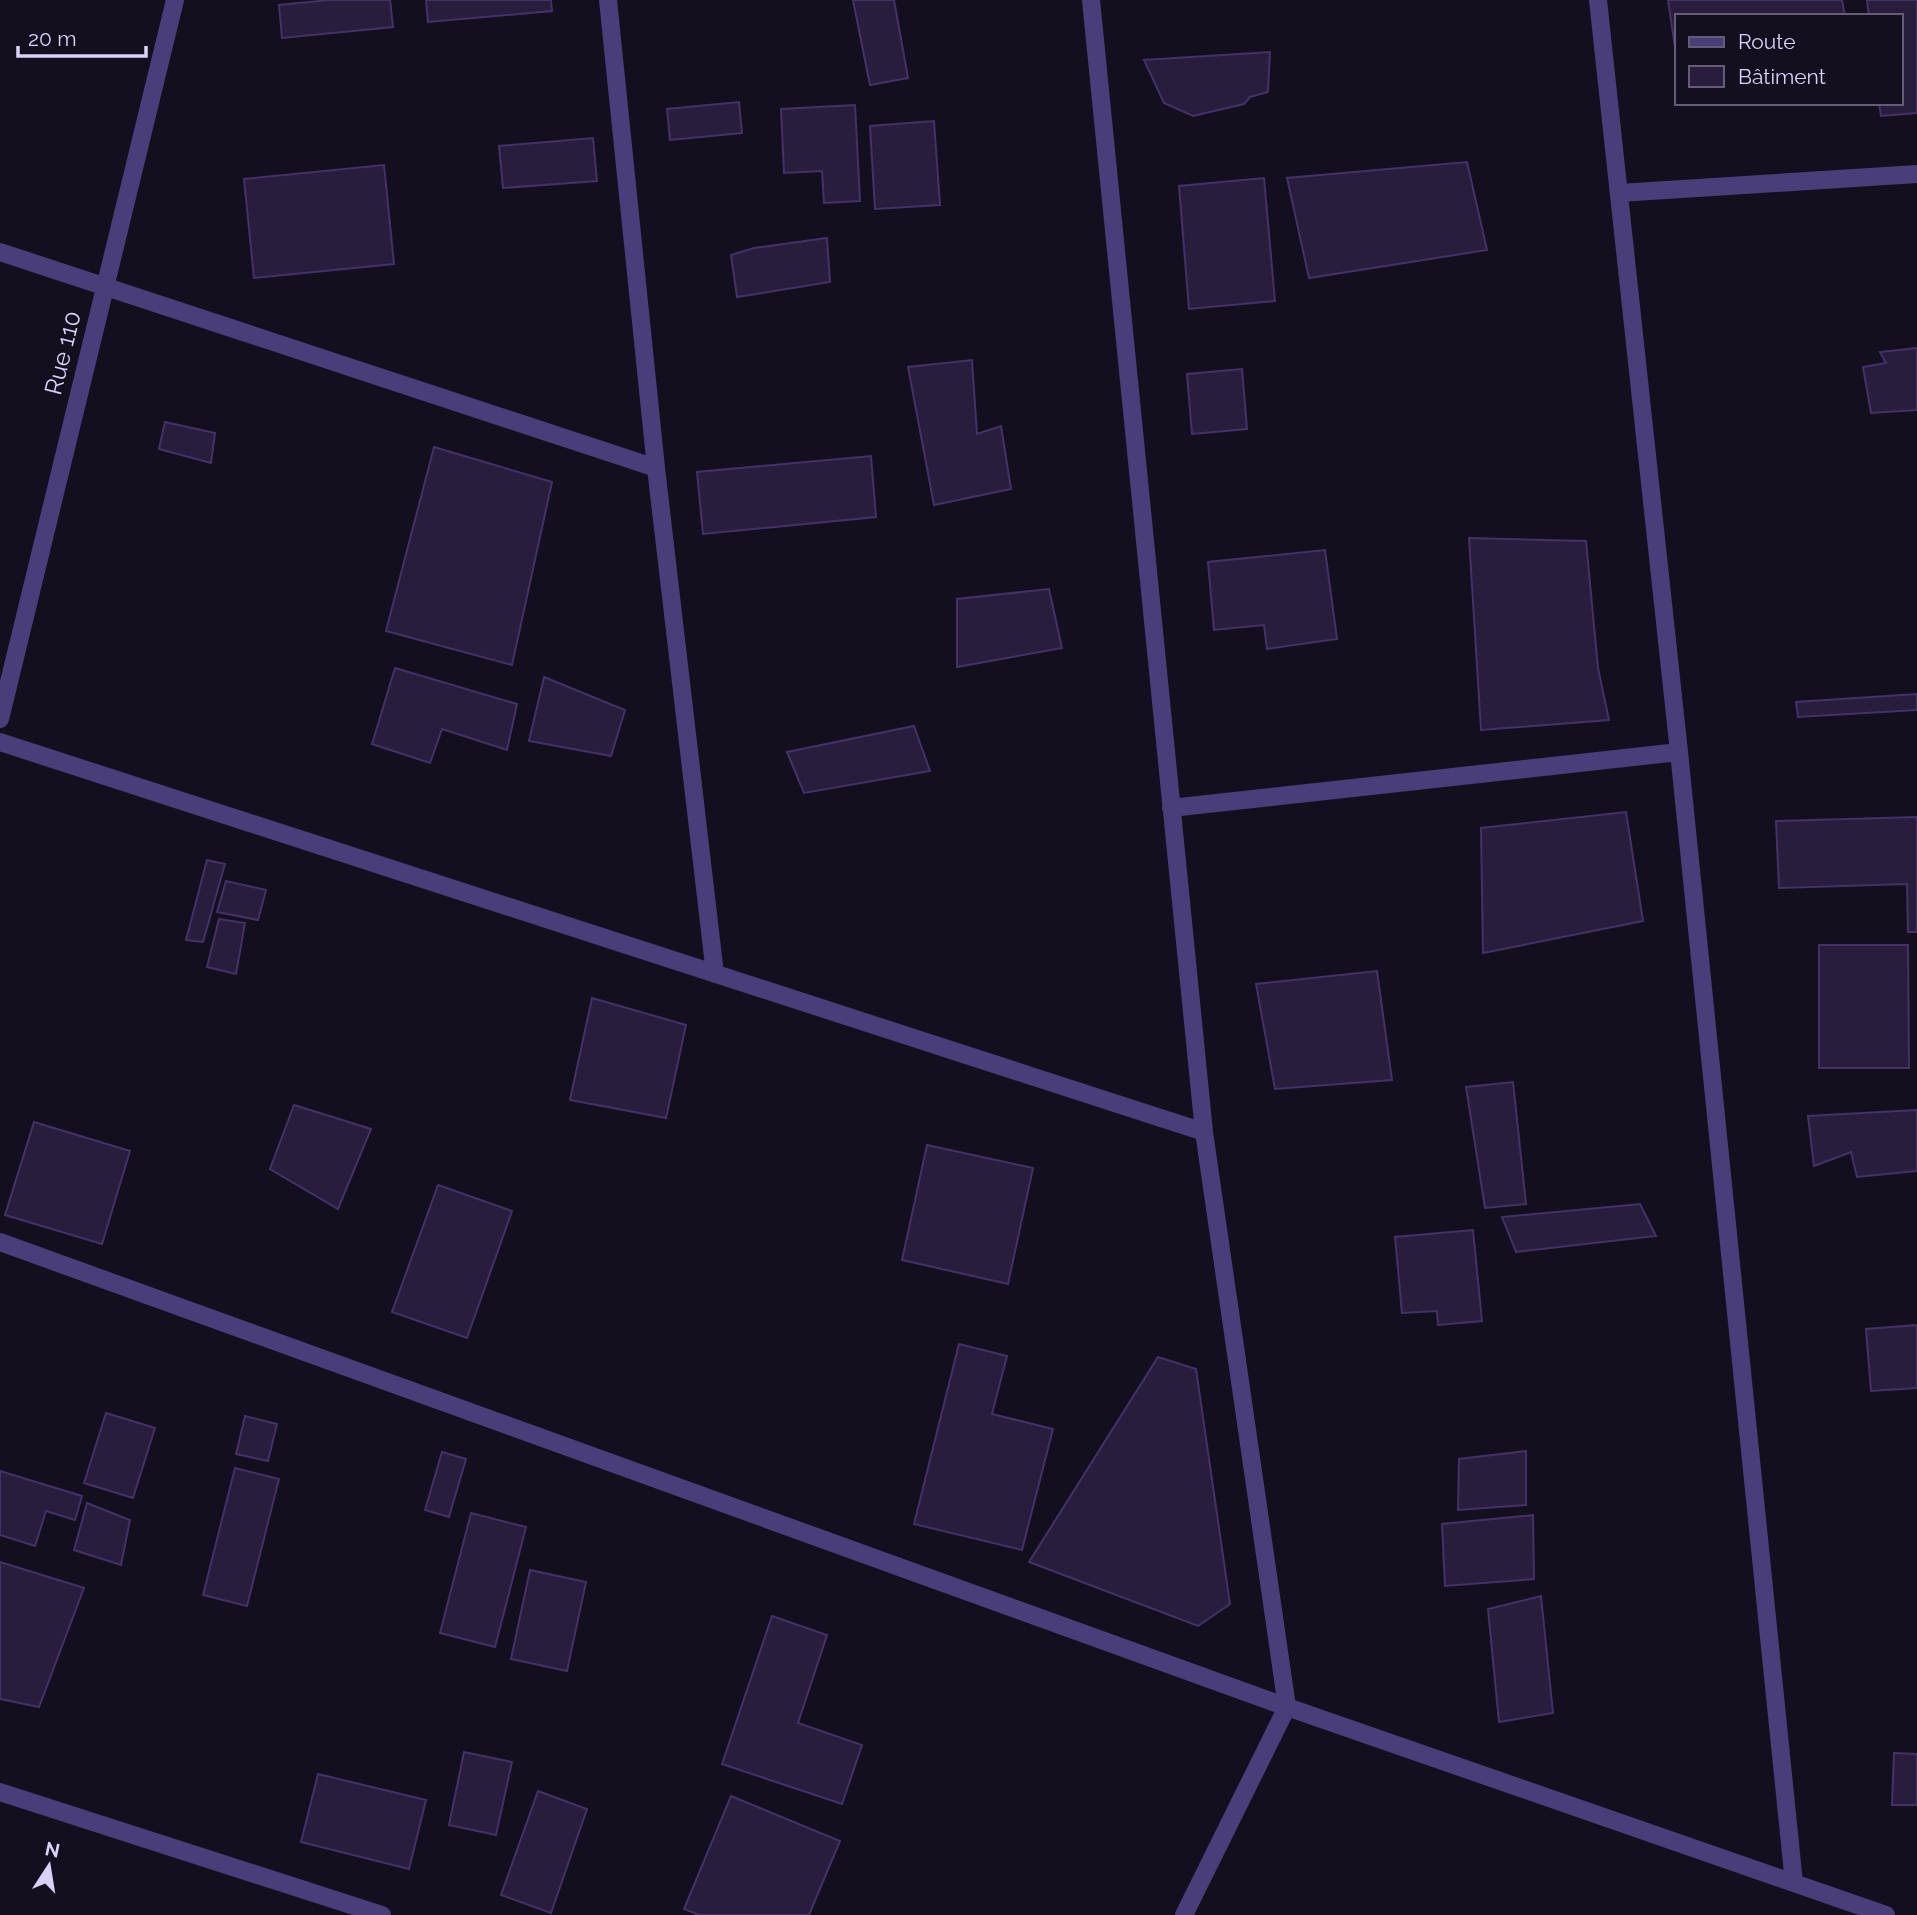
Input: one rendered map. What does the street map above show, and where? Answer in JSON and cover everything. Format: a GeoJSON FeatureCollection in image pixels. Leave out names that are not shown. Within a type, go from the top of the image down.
{"type":"FeatureCollection","features":[{"type":"Feature","properties":{"kind":"street","name":"Rue 110"},"geometry":{"type":"LineString","coordinates":[[0,719],[175,0]]}},
{"type":"Feature","properties":{"kind":"street"},"geometry":{"type":"LineString","coordinates":[[608,0],[656,468],[715,974]]}},
{"type":"Feature","properties":{"kind":"street"},"geometry":{"type":"LineString","coordinates":[[1091,0],[1204,1132],[1287,1707],[1184,1915]]}},
{"type":"Feature","properties":{"kind":"street"},"geometry":{"type":"LineString","coordinates":[[1598,0],[1679,751],[1794,1883]]}},
{"type":"Feature","properties":{"kind":"street"},"geometry":{"type":"LineString","coordinates":[[1619,193],[1917,174]]}},
{"type":"Feature","properties":{"kind":"street"},"geometry":{"type":"LineString","coordinates":[[0,252],[656,468]]}},
{"type":"Feature","properties":{"kind":"street"},"geometry":{"type":"LineString","coordinates":[[0,742],[1204,1132]]}},
{"type":"Feature","properties":{"kind":"street"},"geometry":{"type":"LineString","coordinates":[[1171,808],[1679,751]]}},
{"type":"Feature","properties":{"kind":"street"},"geometry":{"type":"LineString","coordinates":[[0,1242],[1287,1707],[1886,1915]]}},
{"type":"Feature","properties":{"kind":"street"},"geometry":{"type":"LineString","coordinates":[[0,1792],[382,1915]]}},
{"type":"Feature","properties":{"kind":"building"},"geometry":{"type":"Polygon","coordinates":[[[330,0],[390,0],[393,27],[282,38],[279,5],[330,0]]]}},
{"type":"Feature","properties":{"kind":"building"},"geometry":{"type":"Polygon","coordinates":[[[426,0],[551,0],[552,11],[428,22],[426,0]]]}},
{"type":"Feature","properties":{"kind":"building"},"geometry":{"type":"Polygon","coordinates":[[[853,0],[894,0],[908,78],[870,85],[853,0]]]}},
{"type":"Feature","properties":{"kind":"building"},"geometry":{"type":"Polygon","coordinates":[[[1668,0],[1842,0],[1845,14],[1675,14],[1675,47],[1668,0]]]}},
{"type":"Feature","properties":{"kind":"building"},"geometry":{"type":"Polygon","coordinates":[[[1867,0],[1917,0],[1917,113],[1881,116],[1879,105],[1903,105],[1903,14],[1869,14],[1867,0]]]}},
{"type":"Feature","properties":{"kind":"building"},"geometry":{"type":"Polygon","coordinates":[[[1270,52],[1268,92],[1250,97],[1244,104],[1193,116],[1164,103],[1144,60],[1270,52]]]}},
{"type":"Feature","properties":{"kind":"building"},"geometry":{"type":"Polygon","coordinates":[[[739,102],[742,133],[670,140],[667,109],[739,102]]]}},
{"type":"Feature","properties":{"kind":"building"},"geometry":{"type":"Polygon","coordinates":[[[855,105],[860,201],[824,203],[822,171],[784,173],[781,109],[855,105]]]}},
{"type":"Feature","properties":{"kind":"building"},"geometry":{"type":"Polygon","coordinates":[[[934,121],[940,205],[875,209],[870,126],[934,121]]]}},
{"type":"Feature","properties":{"kind":"building"},"geometry":{"type":"Polygon","coordinates":[[[593,138],[597,181],[503,188],[499,146],[593,138]]]}},
{"type":"Feature","properties":{"kind":"building"},"geometry":{"type":"Polygon","coordinates":[[[1467,162],[1487,250],[1309,278],[1287,178],[1467,162]]]}},
{"type":"Feature","properties":{"kind":"building"},"geometry":{"type":"Polygon","coordinates":[[[384,165],[394,264],[254,278],[244,179],[384,165]]]}},
{"type":"Feature","properties":{"kind":"building"},"geometry":{"type":"Polygon","coordinates":[[[1264,178],[1275,301],[1189,309],[1179,186],[1264,178]]]}},
{"type":"Feature","properties":{"kind":"building"},"geometry":{"type":"Polygon","coordinates":[[[827,238],[830,282],[737,297],[731,255],[754,248],[827,238]]]}},
{"type":"Feature","properties":{"kind":"building"},"geometry":{"type":"Polygon","coordinates":[[[1917,348],[1917,410],[1871,413],[1863,367],[1886,363],[1880,352],[1917,348]]]}},
{"type":"Feature","properties":{"kind":"building"},"geometry":{"type":"Polygon","coordinates":[[[972,360],[977,434],[1001,426],[1011,489],[934,505],[908,367],[972,360]]]}},
{"type":"Feature","properties":{"kind":"building"},"geometry":{"type":"Polygon","coordinates":[[[1242,369],[1247,429],[1192,434],[1187,374],[1242,369]]]}},
{"type":"Feature","properties":{"kind":"building"},"geometry":{"type":"Polygon","coordinates":[[[165,422],[215,433],[211,463],[159,449],[165,422]]]}},
{"type":"Feature","properties":{"kind":"building"},"geometry":{"type":"Polygon","coordinates":[[[434,447],[552,482],[512,665],[386,631],[434,447]]]}},
{"type":"Feature","properties":{"kind":"building"},"geometry":{"type":"Polygon","coordinates":[[[871,456],[876,517],[703,534],[697,472],[871,456]]]}},
{"type":"Feature","properties":{"kind":"building"},"geometry":{"type":"Polygon","coordinates":[[[1469,538],[1586,541],[1598,668],[1609,720],[1481,730],[1469,538]]]}},
{"type":"Feature","properties":{"kind":"building"},"geometry":{"type":"Polygon","coordinates":[[[1325,550],[1337,639],[1267,649],[1264,625],[1214,630],[1208,562],[1325,550]]]}},
{"type":"Feature","properties":{"kind":"building"},"geometry":{"type":"Polygon","coordinates":[[[1049,589],[1062,648],[957,667],[957,599],[1049,589]]]}},
{"type":"Feature","properties":{"kind":"building"},"geometry":{"type":"Polygon","coordinates":[[[395,668],[517,704],[507,750],[442,729],[430,763],[372,744],[395,668]]]}},
{"type":"Feature","properties":{"kind":"building"},"geometry":{"type":"Polygon","coordinates":[[[544,677],[625,710],[611,756],[529,741],[544,677]]]}},
{"type":"Feature","properties":{"kind":"building"},"geometry":{"type":"Polygon","coordinates":[[[1917,694],[1917,710],[1798,717],[1796,702],[1917,694]]]}},
{"type":"Feature","properties":{"kind":"building"},"geometry":{"type":"Polygon","coordinates":[[[914,726],[930,771],[804,793],[787,752],[914,726]]]}},
{"type":"Feature","properties":{"kind":"building"},"geometry":{"type":"Polygon","coordinates":[[[1626,812],[1643,921],[1483,953],[1481,828],[1626,812]]]}},
{"type":"Feature","properties":{"kind":"building"},"geometry":{"type":"Polygon","coordinates":[[[1917,817],[1917,932],[1908,932],[1907,884],[1779,888],[1776,821],[1917,817]]]}},
{"type":"Feature","properties":{"kind":"building"},"geometry":{"type":"Polygon","coordinates":[[[207,860],[225,864],[203,942],[186,940],[207,860]]]}},
{"type":"Feature","properties":{"kind":"building"},"geometry":{"type":"Polygon","coordinates":[[[226,881],[266,890],[258,920],[217,912],[226,881]]]}},
{"type":"Feature","properties":{"kind":"building"},"geometry":{"type":"Polygon","coordinates":[[[219,919],[245,923],[236,974],[207,967],[219,919]]]}},
{"type":"Feature","properties":{"kind":"building"},"geometry":{"type":"Polygon","coordinates":[[[1819,945],[1908,945],[1909,1068],[1819,1068],[1819,945]]]}},
{"type":"Feature","properties":{"kind":"building"},"geometry":{"type":"Polygon","coordinates":[[[1377,971],[1392,1080],[1275,1089],[1256,984],[1377,971]]]}},
{"type":"Feature","properties":{"kind":"building"},"geometry":{"type":"Polygon","coordinates":[[[592,998],[686,1025],[666,1118],[570,1100],[592,998]]]}},
{"type":"Feature","properties":{"kind":"building"},"geometry":{"type":"Polygon","coordinates":[[[1513,1082],[1526,1204],[1485,1208],[1466,1087],[1513,1082]]]}},
{"type":"Feature","properties":{"kind":"building"},"geometry":{"type":"Polygon","coordinates":[[[294,1105],[371,1129],[338,1209],[270,1169],[294,1105]]]}},
{"type":"Feature","properties":{"kind":"building"},"geometry":{"type":"Polygon","coordinates":[[[1917,1110],[1917,1171],[1857,1177],[1851,1152],[1814,1166],[1808,1116],[1917,1110]]]}},
{"type":"Feature","properties":{"kind":"building"},"geometry":{"type":"Polygon","coordinates":[[[34,1122],[130,1151],[102,1244],[5,1215],[34,1122]]]}},
{"type":"Feature","properties":{"kind":"building"},"geometry":{"type":"Polygon","coordinates":[[[927,1145],[1033,1168],[1008,1284],[902,1260],[927,1145]]]}},
{"type":"Feature","properties":{"kind":"building"},"geometry":{"type":"Polygon","coordinates":[[[438,1185],[512,1211],[467,1338],[392,1312],[438,1185]]]}},
{"type":"Feature","properties":{"kind":"building"},"geometry":{"type":"Polygon","coordinates":[[[1640,1204],[1656,1236],[1516,1252],[1502,1217],[1640,1204]]]}},
{"type":"Feature","properties":{"kind":"building"},"geometry":{"type":"Polygon","coordinates":[[[1473,1230],[1482,1321],[1438,1325],[1437,1311],[1402,1313],[1395,1237],[1473,1230]]]}},
{"type":"Feature","properties":{"kind":"building"},"geometry":{"type":"Polygon","coordinates":[[[1917,1325],[1917,1388],[1871,1391],[1866,1329],[1917,1325]]]}},
{"type":"Feature","properties":{"kind":"building"},"geometry":{"type":"Polygon","coordinates":[[[959,1344],[1007,1356],[992,1414],[1053,1429],[1022,1550],[914,1524],[959,1344]]]}},
{"type":"Feature","properties":{"kind":"building"},"geometry":{"type":"Polygon","coordinates":[[[1158,1357],[1196,1369],[1230,1604],[1198,1626],[1029,1562],[1158,1357]]]}},
{"type":"Feature","properties":{"kind":"building"},"geometry":{"type":"Polygon","coordinates":[[[106,1413],[155,1428],[133,1498],[84,1483],[106,1413]]]}},
{"type":"Feature","properties":{"kind":"building"},"geometry":{"type":"Polygon","coordinates":[[[245,1416],[277,1424],[268,1461],[236,1454],[245,1416]]]}},
{"type":"Feature","properties":{"kind":"building"},"geometry":{"type":"Polygon","coordinates":[[[1526,1451],[1526,1505],[1458,1510],[1459,1459],[1526,1451]]]}},
{"type":"Feature","properties":{"kind":"building"},"geometry":{"type":"Polygon","coordinates":[[[442,1452],[466,1459],[449,1517],[425,1510],[442,1452]]]}},
{"type":"Feature","properties":{"kind":"building"},"geometry":{"type":"Polygon","coordinates":[[[235,1468],[279,1479],[247,1606],[203,1595],[235,1468]]]}},
{"type":"Feature","properties":{"kind":"building"},"geometry":{"type":"Polygon","coordinates":[[[0,1471],[82,1496],[75,1520],[46,1511],[35,1546],[0,1535],[0,1471]]]}},
{"type":"Feature","properties":{"kind":"building"},"geometry":{"type":"Polygon","coordinates":[[[87,1503],[130,1520],[121,1565],[74,1550],[87,1503]]]}},
{"type":"Feature","properties":{"kind":"building"},"geometry":{"type":"Polygon","coordinates":[[[471,1513],[526,1527],[495,1647],[440,1633],[471,1513]]]}},
{"type":"Feature","properties":{"kind":"building"},"geometry":{"type":"Polygon","coordinates":[[[1533,1515],[1534,1579],[1445,1586],[1442,1524],[1533,1515]]]}},
{"type":"Feature","properties":{"kind":"building"},"geometry":{"type":"Polygon","coordinates":[[[0,1562],[84,1588],[39,1707],[0,1699],[0,1562]]]}},
{"type":"Feature","properties":{"kind":"building"},"geometry":{"type":"Polygon","coordinates":[[[530,1570],[586,1582],[567,1671],[511,1659],[530,1570]]]}},
{"type":"Feature","properties":{"kind":"building"},"geometry":{"type":"Polygon","coordinates":[[[1541,1596],[1553,1713],[1499,1722],[1488,1609],[1541,1596]]]}},
{"type":"Feature","properties":{"kind":"building"},"geometry":{"type":"Polygon","coordinates":[[[772,1616],[827,1635],[798,1723],[862,1745],[842,1804],[722,1764],[772,1616]]]}},
{"type":"Feature","properties":{"kind":"building"},"geometry":{"type":"Polygon","coordinates":[[[464,1752],[512,1762],[496,1835],[449,1825],[464,1752]]]}},
{"type":"Feature","properties":{"kind":"building"},"geometry":{"type":"Polygon","coordinates":[[[1894,1753],[1917,1754],[1917,1805],[1892,1805],[1894,1753]]]}},
{"type":"Feature","properties":{"kind":"building"},"geometry":{"type":"Polygon","coordinates":[[[318,1774],[426,1800],[409,1869],[301,1842],[318,1774]]]}},
{"type":"Feature","properties":{"kind":"building"},"geometry":{"type":"Polygon","coordinates":[[[538,1791],[587,1809],[551,1913],[501,1895],[538,1791]]]}},
{"type":"Feature","properties":{"kind":"building"},"geometry":{"type":"Polygon","coordinates":[[[731,1796],[840,1841],[809,1915],[699,1915],[684,1909],[731,1796]]]}}]}
